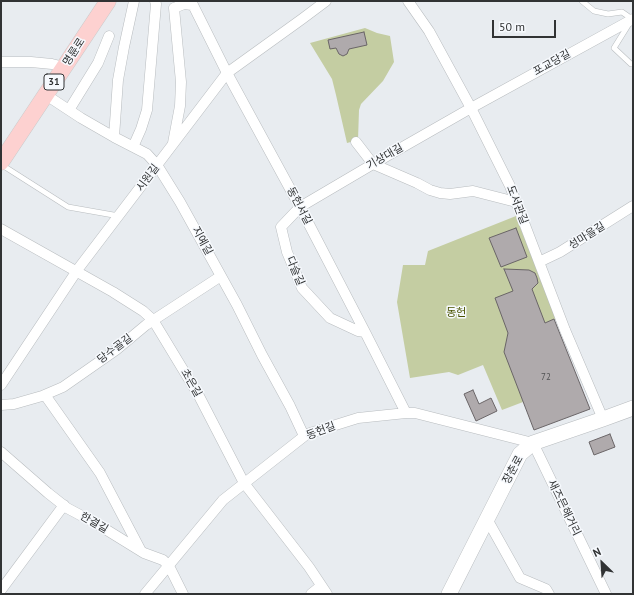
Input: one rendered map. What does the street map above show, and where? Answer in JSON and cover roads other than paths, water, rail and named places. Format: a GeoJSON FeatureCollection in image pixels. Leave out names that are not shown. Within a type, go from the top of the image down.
{"type":"FeatureCollection","features":[{"type":"Feature","properties":{"kind":"main road"},"geometry":{"type":"LineString","coordinates":[[91,1],[94,8],[94,21]]}},
{"type":"Feature","properties":{"kind":"main road","name":"명륜로"},"geometry":{"type":"LineString","coordinates":[[1,163],[108,1]]}},
{"type":"Feature","properties":{"kind":"main road","name":"장춘로"},"geometry":{"type":"LineString","coordinates":[[449,594],[520,454],[533,443],[633,408]]}},
{"type":"Feature","properties":{"kind":"street"},"geometry":{"type":"LineString","coordinates":[[114,137],[118,80],[134,1]]}},
{"type":"Feature","properties":{"kind":"street"},"geometry":{"type":"LineString","coordinates":[[133,147],[147,110],[156,4],[155,1]]}},
{"type":"Feature","properties":{"kind":"street","name":"시원길"},"geometry":{"type":"LineString","coordinates":[[1,385],[76,272],[227,73],[326,1]]}},
{"type":"Feature","properties":{"kind":"street","name":"도서관길"},"geometry":{"type":"LineString","coordinates":[[408,1],[429,31],[471,108],[510,186],[565,330],[603,419]]}},
{"type":"Feature","properties":{"kind":"street"},"geometry":{"type":"LineString","coordinates":[[173,145],[180,106],[181,82],[174,8],[192,3]]}},
{"type":"Feature","properties":{"kind":"street","name":"동헌서길"},"geometry":{"type":"LineString","coordinates":[[192,3],[227,73],[300,207],[406,413]]}},
{"type":"Feature","properties":{"kind":"street","name":"포교당길"},"geometry":{"type":"LineString","coordinates":[[471,108],[633,19]]}},
{"type":"Feature","properties":{"kind":"street"},"geometry":{"type":"LineString","coordinates":[[69,110],[98,63],[109,36]]}},
{"type":"Feature","properties":{"kind":"street"},"geometry":{"type":"LineString","coordinates":[[1,62],[31,62],[64,66]]}},
{"type":"Feature","properties":{"kind":"street","name":"지예길"},"geometry":{"type":"LineString","coordinates":[[46,94],[81,118],[147,154],[157,166],[180,202],[237,305],[304,436]]}},
{"type":"Feature","properties":{"kind":"street","name":"기상대길"},"geometry":{"type":"LineString","coordinates":[[300,207],[471,108]]}},
{"type":"Feature","properties":{"kind":"street"},"geometry":{"type":"LineString","coordinates":[[356,142],[373,164],[440,194],[473,191],[516,202]]}},
{"type":"Feature","properties":{"kind":"street","name":"성마을길"},"geometry":{"type":"LineString","coordinates":[[539,262],[560,252],[633,206]]}},
{"type":"Feature","properties":{"kind":"street","name":"다슬길"},"geometry":{"type":"LineString","coordinates":[[300,207],[281,227],[287,252],[302,288],[330,318],[358,331],[365,332]]}},
{"type":"Feature","properties":{"kind":"street","name":"초은길"},"geometry":{"type":"LineString","coordinates":[[1,229],[113,292],[143,311],[153,320],[199,396],[244,483],[309,567],[324,590]]}},
{"type":"Feature","properties":{"kind":"street","name":"당수골길"},"geometry":{"type":"LineString","coordinates":[[1,405],[14,404],[45,395],[63,387],[116,350],[153,320],[221,276]]}},
{"type":"Feature","properties":{"kind":"street"},"geometry":{"type":"LineString","coordinates":[[45,395],[100,473],[141,551]]}},
{"type":"Feature","properties":{"kind":"street","name":"동헌길"},"geometry":{"type":"LineString","coordinates":[[145,594],[223,500],[307,434],[358,418],[406,413],[533,443]]}},
{"type":"Feature","properties":{"kind":"street","name":"새즈믄해거리"},"geometry":{"type":"LineString","coordinates":[[533,443],[606,594]]}},
{"type":"Feature","properties":{"kind":"street","name":"한결길"},"geometry":{"type":"LineString","coordinates":[[1,452],[64,505],[141,551],[163,560],[169,566]]}},
{"type":"Feature","properties":{"kind":"street"},"geometry":{"type":"LineString","coordinates":[[4,594],[1,591],[64,505]]}},
{"type":"Feature","properties":{"kind":"street"},"geometry":{"type":"LineString","coordinates":[[487,519],[520,578],[546,588],[549,594]]}},
{"type":"Feature","properties":{"kind":"street"},"geometry":{"type":"LineString","coordinates":[[169,566],[183,594]]}},
{"type":"Feature","properties":{"kind":"street"},"geometry":{"type":"LineString","coordinates":[[311,594],[324,590]]}},
{"type":"Feature","properties":{"kind":"lane"},"geometry":{"type":"LineString","coordinates":[[582,1],[594,11],[608,14],[622,12],[633,19],[614,48],[630,64],[633,64]]}},
{"type":"Feature","properties":{"kind":"lane"},"geometry":{"type":"LineString","coordinates":[[1,163],[68,207],[119,216]]}},
{"type":"Feature","properties":{"kind":"park label","name":"동헌"},"geometry":{"type":"Point","coordinates":[456,313]}}]}
